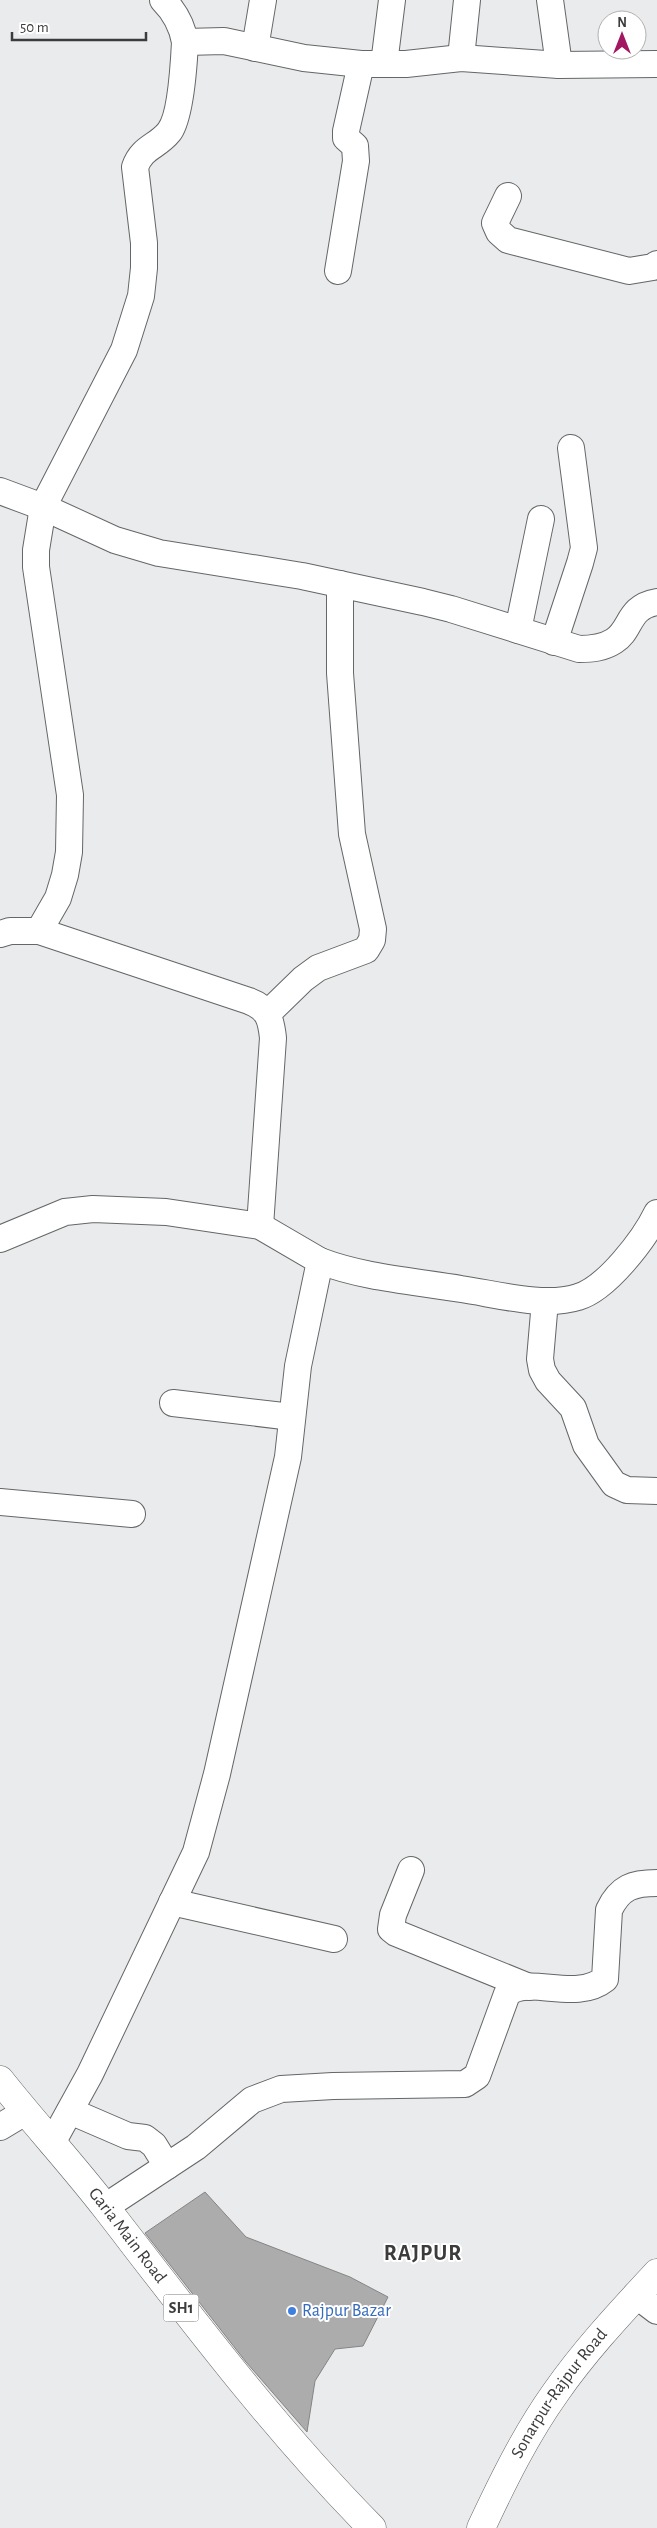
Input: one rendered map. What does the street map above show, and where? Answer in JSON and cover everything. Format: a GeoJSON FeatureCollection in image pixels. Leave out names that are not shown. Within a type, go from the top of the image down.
{"type":"FeatureCollection","features":[{"type":"Feature","properties":{"kind":"main road","name":"Garia Main Road"},"geometry":{"type":"LineString","coordinates":[[0,2080],[105,2207],[170,2295],[241,2383],[372,2528]]}},
{"type":"Feature","properties":{"kind":"main road","name":"Sonarpur-Rajpur Road"},"geometry":{"type":"LineString","coordinates":[[480,2528],[506,2474],[556,2392],[647,2303],[657,2273]]}},
{"type":"Feature","properties":{"kind":"street"},"geometry":{"type":"LineString","coordinates":[[39,931],[58,898],[66,875],[69,852],[70,796],[36,567],[36,550],[43,507],[124,350],[141,296],[144,243],[135,166],[139,156],[164,138],[176,121],[185,42],[183,30],[172,9],[163,0]]}},
{"type":"Feature","properties":{"kind":"street"},"geometry":{"type":"LineString","coordinates":[[255,48],[263,0]]}},
{"type":"Feature","properties":{"kind":"street"},"geometry":{"type":"LineString","coordinates":[[338,271],[356,162],[355,146],[346,138],[346,131],[372,64],[392,0]]}},
{"type":"Feature","properties":{"kind":"street"},"geometry":{"type":"LineString","coordinates":[[461,58],[467,0]]}},
{"type":"Feature","properties":{"kind":"street"},"geometry":{"type":"LineString","coordinates":[[550,0],[559,65]]}},
{"type":"Feature","properties":{"kind":"street"},"geometry":{"type":"LineString","coordinates":[[185,42],[224,41],[304,58],[372,64],[461,58],[559,65],[657,64]]}},
{"type":"Feature","properties":{"kind":"street"},"geometry":{"type":"LineString","coordinates":[[508,196],[495,223],[499,232],[508,240],[629,271],[653,267],[657,264]]}},
{"type":"Feature","properties":{"kind":"street"},"geometry":{"type":"LineString","coordinates":[[554,642],[584,548],[572,448]]}},
{"type":"Feature","properties":{"kind":"street"},"geometry":{"type":"LineString","coordinates":[[0,491],[43,507],[115,540],[159,554],[340,584],[451,609],[579,649],[597,649],[616,640],[636,611],[648,604],[657,602]]}},
{"type":"Feature","properties":{"kind":"street"},"geometry":{"type":"LineString","coordinates":[[518,630],[541,519]]}},
{"type":"Feature","properties":{"kind":"street"},"geometry":{"type":"LineString","coordinates":[[268,1013],[318,968],[366,950],[372,940],[373,930],[352,834],[340,673],[340,584]]}},
{"type":"Feature","properties":{"kind":"street"},"geometry":{"type":"LineString","coordinates":[[0,934],[10,931],[39,931],[259,1004],[268,1013],[272,1024],[273,1038],[260,1226]]}},
{"type":"Feature","properties":{"kind":"street"},"geometry":{"type":"LineString","coordinates":[[0,1239],[66,1212],[94,1209],[166,1212],[260,1226],[320,1262],[364,1274],[545,1301],[578,1298],[598,1288],[631,1251],[657,1213]]}},
{"type":"Feature","properties":{"kind":"street"},"geometry":{"type":"LineString","coordinates":[[52,2143],[94,2066],[196,1852],[208,1812],[288,1457],[298,1366],[320,1262]]}},
{"type":"Feature","properties":{"kind":"street"},"geometry":{"type":"LineString","coordinates":[[545,1301],[540,1360],[542,1370],[548,1381],[572,1408],[586,1445],[614,1484],[627,1490],[657,1491]]}},
{"type":"Feature","properties":{"kind":"street"},"geometry":{"type":"LineString","coordinates":[[173,1403],[292,1417]]}},
{"type":"Feature","properties":{"kind":"street"},"geometry":{"type":"LineString","coordinates":[[0,1502],[132,1514]]}},
{"type":"Feature","properties":{"kind":"street"},"geometry":{"type":"LineString","coordinates":[[411,1870],[392,1915],[391,1929],[396,1933],[529,1987]]}},
{"type":"Feature","properties":{"kind":"street"},"geometry":{"type":"LineString","coordinates":[[105,2207],[196,2147],[252,2100],[281,2089],[333,2086],[465,2084],[472,2081],[477,2076],[507,1994],[519,1986],[570,1989],[587,1988],[597,1985],[605,1979],[609,1910],[613,1902],[625,1888],[643,1883],[657,1883]]}},
{"type":"Feature","properties":{"kind":"street"},"geometry":{"type":"LineString","coordinates":[[172,1902],[334,1939]]}},
{"type":"Feature","properties":{"kind":"street"},"geometry":{"type":"LineString","coordinates":[[70,2111],[128,2136],[145,2138],[154,2145],[167,2166]]}},
{"type":"Feature","properties":{"kind":"street"},"geometry":{"type":"LineString","coordinates":[[0,2127],[25,2112]]}},
{"type":"Feature","properties":{"kind":"building","name":"Rajpur Bazar"},"geometry":{"type":"Polygon","coordinates":[[[205,2192],[246,2237],[350,2277],[388,2297],[363,2346],[335,2349],[315,2381],[307,2432],[246,2362],[145,2233],[205,2192]]]}},
{"type":"Feature","properties":{"kind":"place","name":"Rajpur Bazar"},"geometry":{"type":"Point","coordinates":[292,2311]}},
{"type":"Feature","properties":{"kind":"district","name":"RAJPUR"},"geometry":{"type":"Point","coordinates":[423,2253]}}]}
